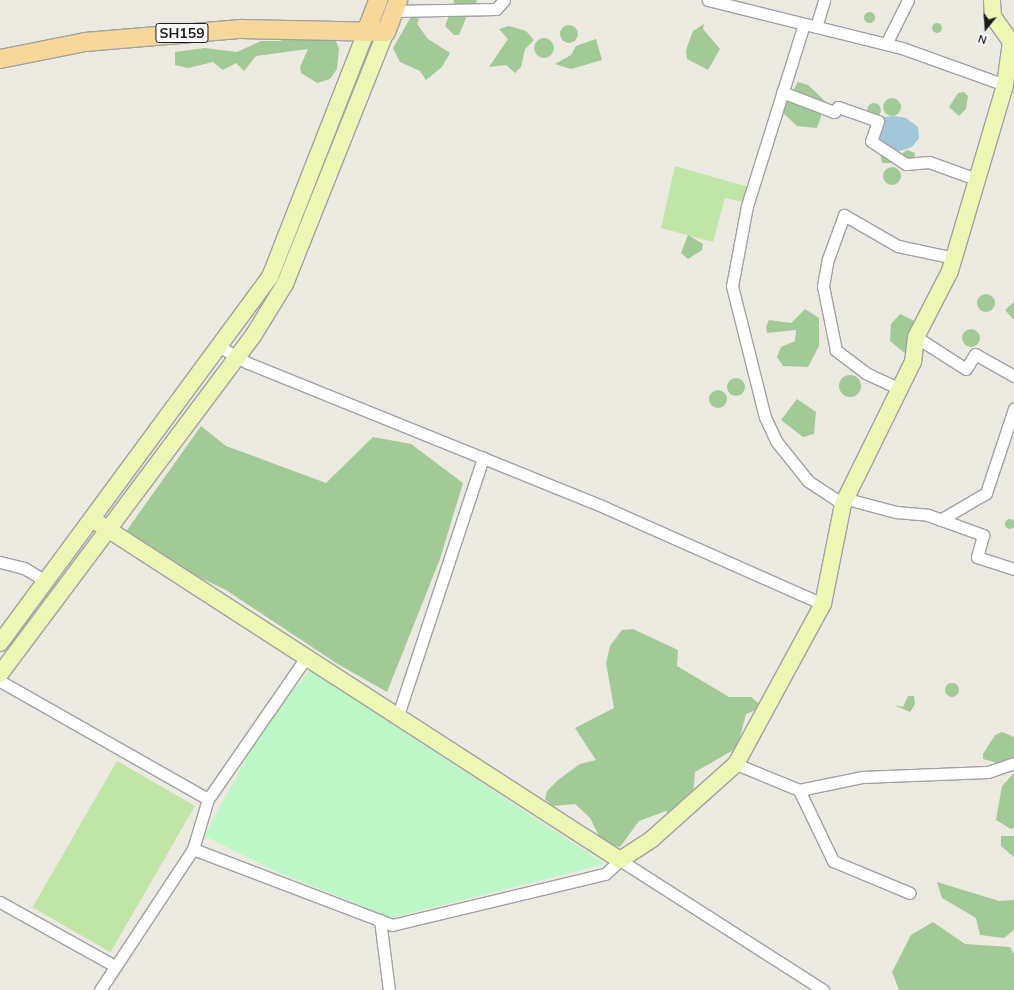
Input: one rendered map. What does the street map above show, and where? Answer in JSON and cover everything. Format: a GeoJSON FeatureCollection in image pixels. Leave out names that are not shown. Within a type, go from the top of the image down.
{"type":"FeatureCollection","features":[{"type":"Feature","properties":{"kind":"main road"},"geometry":{"type":"LineString","coordinates":[[366,32],[378,0]]}},
{"type":"Feature","properties":{"kind":"main road"},"geometry":{"type":"LineString","coordinates":[[386,32],[396,6]]}},
{"type":"Feature","properties":{"kind":"main road","name":"SH159"},"geometry":{"type":"LineString","coordinates":[[0,59],[85,42],[241,29],[386,32]]}},
{"type":"Feature","properties":{"kind":"street"},"geometry":{"type":"LineString","coordinates":[[396,6],[496,9],[504,0]]}},
{"type":"Feature","properties":{"kind":"street"},"geometry":{"type":"LineString","coordinates":[[708,0],[886,44],[1005,85]]}},
{"type":"Feature","properties":{"kind":"street"},"geometry":{"type":"LineString","coordinates":[[816,27],[824,0]]}},
{"type":"Feature","properties":{"kind":"street"},"geometry":{"type":"LineString","coordinates":[[886,44],[908,0]]}},
{"type":"Feature","properties":{"kind":"street"},"geometry":{"type":"LineString","coordinates":[[193,849],[392,925],[605,874],[620,860],[652,839],[736,764],[823,604],[845,501],[913,362],[916,337],[954,258],[976,179],[1005,85],[1011,42],[993,16],[992,0]]}},
{"type":"Feature","properties":{"kind":"street"},"geometry":{"type":"LineString","coordinates":[[804,24],[747,206],[732,286],[765,417],[776,441],[808,481],[845,501],[940,520],[983,535],[977,557],[1014,569]]}},
{"type":"Feature","properties":{"kind":"street"},"geometry":{"type":"LineString","coordinates":[[0,643],[220,347],[270,277],[366,32]]}},
{"type":"Feature","properties":{"kind":"street"},"geometry":{"type":"LineString","coordinates":[[0,674],[236,357],[285,284],[386,32]]}},
{"type":"Feature","properties":{"kind":"street"},"geometry":{"type":"LineString","coordinates":[[782,92],[834,112],[838,108],[878,121],[871,141],[906,164],[929,162],[976,179]]}},
{"type":"Feature","properties":{"kind":"street"},"geometry":{"type":"LineString","coordinates":[[900,389],[866,373],[836,350],[823,286],[828,259],[844,215],[898,246],[954,258]]}},
{"type":"Feature","properties":{"kind":"street"},"geometry":{"type":"LineString","coordinates":[[270,277],[285,284]]}},
{"type":"Feature","properties":{"kind":"street"},"geometry":{"type":"LineString","coordinates":[[916,337],[966,369],[975,354],[1014,376]]}},
{"type":"Feature","properties":{"kind":"street"},"geometry":{"type":"LineString","coordinates":[[220,347],[236,357],[606,508],[823,604]]}},
{"type":"Feature","properties":{"kind":"street"},"geometry":{"type":"LineString","coordinates":[[940,520],[986,493],[1014,409]]}},
{"type":"Feature","properties":{"kind":"street"},"geometry":{"type":"LineString","coordinates":[[399,712],[483,458]]}},
{"type":"Feature","properties":{"kind":"street"},"geometry":{"type":"LineString","coordinates":[[92,519],[107,531],[823,990]]}},
{"type":"Feature","properties":{"kind":"street"},"geometry":{"type":"LineString","coordinates":[[0,562],[24,568],[46,581]]}},
{"type":"Feature","properties":{"kind":"street"},"geometry":{"type":"LineString","coordinates":[[100,990],[193,849],[208,799],[305,658]]}},
{"type":"Feature","properties":{"kind":"street"},"geometry":{"type":"LineString","coordinates":[[0,681],[208,799]]}},
{"type":"Feature","properties":{"kind":"street"},"geometry":{"type":"LineString","coordinates":[[736,764],[799,790],[862,777],[988,772],[1014,763]]}},
{"type":"Feature","properties":{"kind":"street"},"geometry":{"type":"LineString","coordinates":[[799,790],[833,861],[910,893]]}},
{"type":"Feature","properties":{"kind":"street"},"geometry":{"type":"LineString","coordinates":[[0,902],[115,966]]}},
{"type":"Feature","properties":{"kind":"street"},"geometry":{"type":"LineString","coordinates":[[380,920],[389,990]]}},
{"type":"Feature","properties":{"kind":"green space"},"geometry":{"type":"Polygon","coordinates":[[[453,0],[477,0],[472,9],[456,6],[453,0]]]}},
{"type":"Feature","properties":{"kind":"green space"},"geometry":{"type":"Polygon","coordinates":[[[451,11],[468,13],[459,35],[454,35],[445,26],[451,11]]]}},
{"type":"Feature","properties":{"kind":"green space"},"geometry":{"type":"Polygon","coordinates":[[[869,11],[873,13],[875,17],[873,21],[869,23],[865,21],[863,17],[865,13],[869,11]]]}},
{"type":"Feature","properties":{"kind":"green space"},"geometry":{"type":"Polygon","coordinates":[[[412,15],[419,19],[417,24],[428,39],[450,53],[442,67],[426,80],[420,71],[400,62],[393,48],[412,15]]]}},
{"type":"Feature","properties":{"kind":"green space"},"geometry":{"type":"Polygon","coordinates":[[[935,23],[939,23],[941,24],[941,32],[935,33],[932,30],[932,26],[935,23]]]}},
{"type":"Feature","properties":{"kind":"green space"},"geometry":{"type":"Polygon","coordinates":[[[704,24],[703,29],[720,49],[708,70],[687,59],[686,50],[693,31],[704,24]]]}},
{"type":"Feature","properties":{"kind":"green space"},"geometry":{"type":"Polygon","coordinates":[[[569,25],[573,26],[577,30],[577,38],[573,42],[569,43],[565,42],[561,38],[560,34],[561,30],[565,26],[569,25]]]}},
{"type":"Feature","properties":{"kind":"green space"},"geometry":{"type":"Polygon","coordinates":[[[509,26],[526,31],[534,40],[525,49],[521,67],[515,73],[506,65],[489,67],[508,39],[499,29],[509,26]]]}},
{"type":"Feature","properties":{"kind":"green space"},"geometry":{"type":"Polygon","coordinates":[[[295,32],[335,38],[339,49],[337,69],[330,79],[317,83],[301,73],[300,67],[308,49],[256,56],[244,71],[236,63],[223,70],[213,62],[188,68],[175,65],[175,52],[205,48],[237,52],[261,41],[280,41],[295,32]]]}},
{"type":"Feature","properties":{"kind":"green space"},"geometry":{"type":"Polygon","coordinates":[[[544,38],[551,41],[554,48],[551,55],[544,58],[537,55],[534,48],[537,41],[544,38]]]}},
{"type":"Feature","properties":{"kind":"green space"},"geometry":{"type":"Polygon","coordinates":[[[596,39],[602,60],[571,69],[555,64],[571,55],[576,46],[596,39]]]}},
{"type":"Feature","properties":{"kind":"green space"},"geometry":{"type":"Polygon","coordinates":[[[798,82],[808,85],[826,102],[817,128],[797,126],[781,111],[798,82]]]}},
{"type":"Feature","properties":{"kind":"green space"},"geometry":{"type":"Polygon","coordinates":[[[964,92],[968,96],[966,109],[959,116],[949,107],[958,93],[964,92]]]}},
{"type":"Feature","properties":{"kind":"green space"},"geometry":{"type":"Polygon","coordinates":[[[892,98],[898,101],[901,107],[898,113],[892,116],[886,113],[883,107],[886,101],[892,98]]]}},
{"type":"Feature","properties":{"kind":"green space"},"geometry":{"type":"Polygon","coordinates":[[[871,103],[877,103],[881,107],[881,113],[877,117],[871,117],[867,113],[867,107],[871,103]]]}},
{"type":"Feature","properties":{"kind":"green space"},"geometry":{"type":"Polygon","coordinates":[[[907,150],[915,153],[914,164],[900,155],[907,150]]]}},
{"type":"Feature","properties":{"kind":"green space"},"geometry":{"type":"Polygon","coordinates":[[[880,153],[894,163],[882,163],[880,153]]]}},
{"type":"Feature","properties":{"kind":"green space"},"geometry":{"type":"Polygon","coordinates":[[[675,166],[748,187],[742,202],[725,198],[713,242],[661,228],[675,166]]]}},
{"type":"Feature","properties":{"kind":"green space"},"geometry":{"type":"Polygon","coordinates":[[[892,167],[898,170],[901,176],[898,182],[892,185],[886,182],[883,176],[886,170],[892,167]]]}},
{"type":"Feature","properties":{"kind":"green space"},"geometry":{"type":"Polygon","coordinates":[[[688,235],[703,244],[702,250],[688,259],[681,253],[688,235]]]}},
{"type":"Feature","properties":{"kind":"green space"},"geometry":{"type":"Polygon","coordinates":[[[986,294],[992,297],[995,303],[992,309],[986,312],[980,309],[977,303],[980,297],[986,294]]]}},
{"type":"Feature","properties":{"kind":"green space"},"geometry":{"type":"Polygon","coordinates":[[[1014,302],[1014,319],[1013,319],[1005,310],[1014,302]]]}},
{"type":"Feature","properties":{"kind":"green space"},"geometry":{"type":"Polygon","coordinates":[[[805,309],[819,318],[819,346],[808,367],[783,366],[777,357],[781,347],[795,341],[796,330],[767,333],[766,326],[769,320],[791,323],[805,309]]]}},
{"type":"Feature","properties":{"kind":"green space"},"geometry":{"type":"Polygon","coordinates":[[[900,314],[917,322],[906,354],[890,341],[891,324],[900,314]]]}},
{"type":"Feature","properties":{"kind":"green space"},"geometry":{"type":"Polygon","coordinates":[[[971,329],[977,332],[980,338],[977,344],[971,347],[965,344],[962,338],[965,332],[971,329]]]}},
{"type":"Feature","properties":{"kind":"green space"},"geometry":{"type":"Polygon","coordinates":[[[850,375],[858,378],[861,386],[858,394],[850,397],[842,394],[839,386],[842,378],[850,375]]]}},
{"type":"Feature","properties":{"kind":"green space"},"geometry":{"type":"Polygon","coordinates":[[[736,378],[742,381],[745,387],[742,393],[736,396],[730,393],[727,387],[730,381],[736,378]]]}},
{"type":"Feature","properties":{"kind":"green space"},"geometry":{"type":"Polygon","coordinates":[[[718,390],[724,393],[727,399],[724,405],[718,408],[712,405],[709,399],[712,393],[718,390]]]}},
{"type":"Feature","properties":{"kind":"green space"},"geometry":{"type":"Polygon","coordinates":[[[797,399],[816,412],[814,434],[803,437],[781,420],[797,399]]]}},
{"type":"Feature","properties":{"kind":"green space"},"geometry":{"type":"Polygon","coordinates":[[[201,426],[226,446],[326,483],[373,437],[411,444],[463,483],[440,559],[387,692],[336,663],[226,590],[120,540],[201,426]]]}},
{"type":"Feature","properties":{"kind":"green space"},"geometry":{"type":"Polygon","coordinates":[[[1008,519],[1012,519],[1014,520],[1014,528],[1008,529],[1005,526],[1005,522],[1008,519]]]}},
{"type":"Feature","properties":{"kind":"green space"},"geometry":{"type":"Polygon","coordinates":[[[633,629],[678,650],[677,666],[729,697],[751,697],[763,707],[746,714],[737,748],[695,772],[693,795],[671,816],[666,811],[639,821],[620,847],[603,844],[590,818],[575,804],[553,806],[545,799],[547,791],[558,780],[580,764],[596,760],[575,728],[614,708],[606,663],[610,646],[622,630],[633,629]]]}},
{"type":"Feature","properties":{"kind":"green space"},"geometry":{"type":"Polygon","coordinates":[[[310,670],[605,864],[391,918],[273,870],[204,836],[266,723],[310,670]]]}},
{"type":"Feature","properties":{"kind":"green space"},"geometry":{"type":"Polygon","coordinates":[[[952,683],[957,685],[959,690],[957,695],[952,697],[947,695],[945,690],[947,685],[952,683]]]}},
{"type":"Feature","properties":{"kind":"green space"},"geometry":{"type":"Polygon","coordinates":[[[908,696],[914,696],[915,704],[910,712],[894,705],[903,707],[908,696]]]}},
{"type":"Feature","properties":{"kind":"green space"},"geometry":{"type":"Polygon","coordinates":[[[1002,732],[1014,737],[1014,758],[1004,765],[983,759],[983,754],[995,735],[1002,732]]]}},
{"type":"Feature","properties":{"kind":"green space"},"geometry":{"type":"Polygon","coordinates":[[[117,761],[195,806],[110,952],[32,907],[117,761]]]}},
{"type":"Feature","properties":{"kind":"green space"},"geometry":{"type":"Polygon","coordinates":[[[1014,773],[1014,828],[1011,829],[996,820],[1002,786],[1014,773]]]}},
{"type":"Feature","properties":{"kind":"green space"},"geometry":{"type":"Polygon","coordinates":[[[1001,836],[1014,836],[1014,857],[1001,846],[1001,836]]]}},
{"type":"Feature","properties":{"kind":"green space"},"geometry":{"type":"Polygon","coordinates":[[[937,882],[999,901],[1014,900],[1014,930],[1004,938],[980,935],[976,918],[942,898],[937,882]]]}},
{"type":"Feature","properties":{"kind":"green space"},"geometry":{"type":"Polygon","coordinates":[[[933,922],[965,944],[1010,947],[1014,954],[1014,990],[899,990],[892,972],[911,935],[933,922]]]}},
{"type":"Feature","properties":{"kind":"water"},"geometry":{"type":"Polygon","coordinates":[[[895,116],[906,118],[918,127],[919,138],[912,147],[900,151],[889,150],[873,135],[882,117],[895,116]]]}}]}
